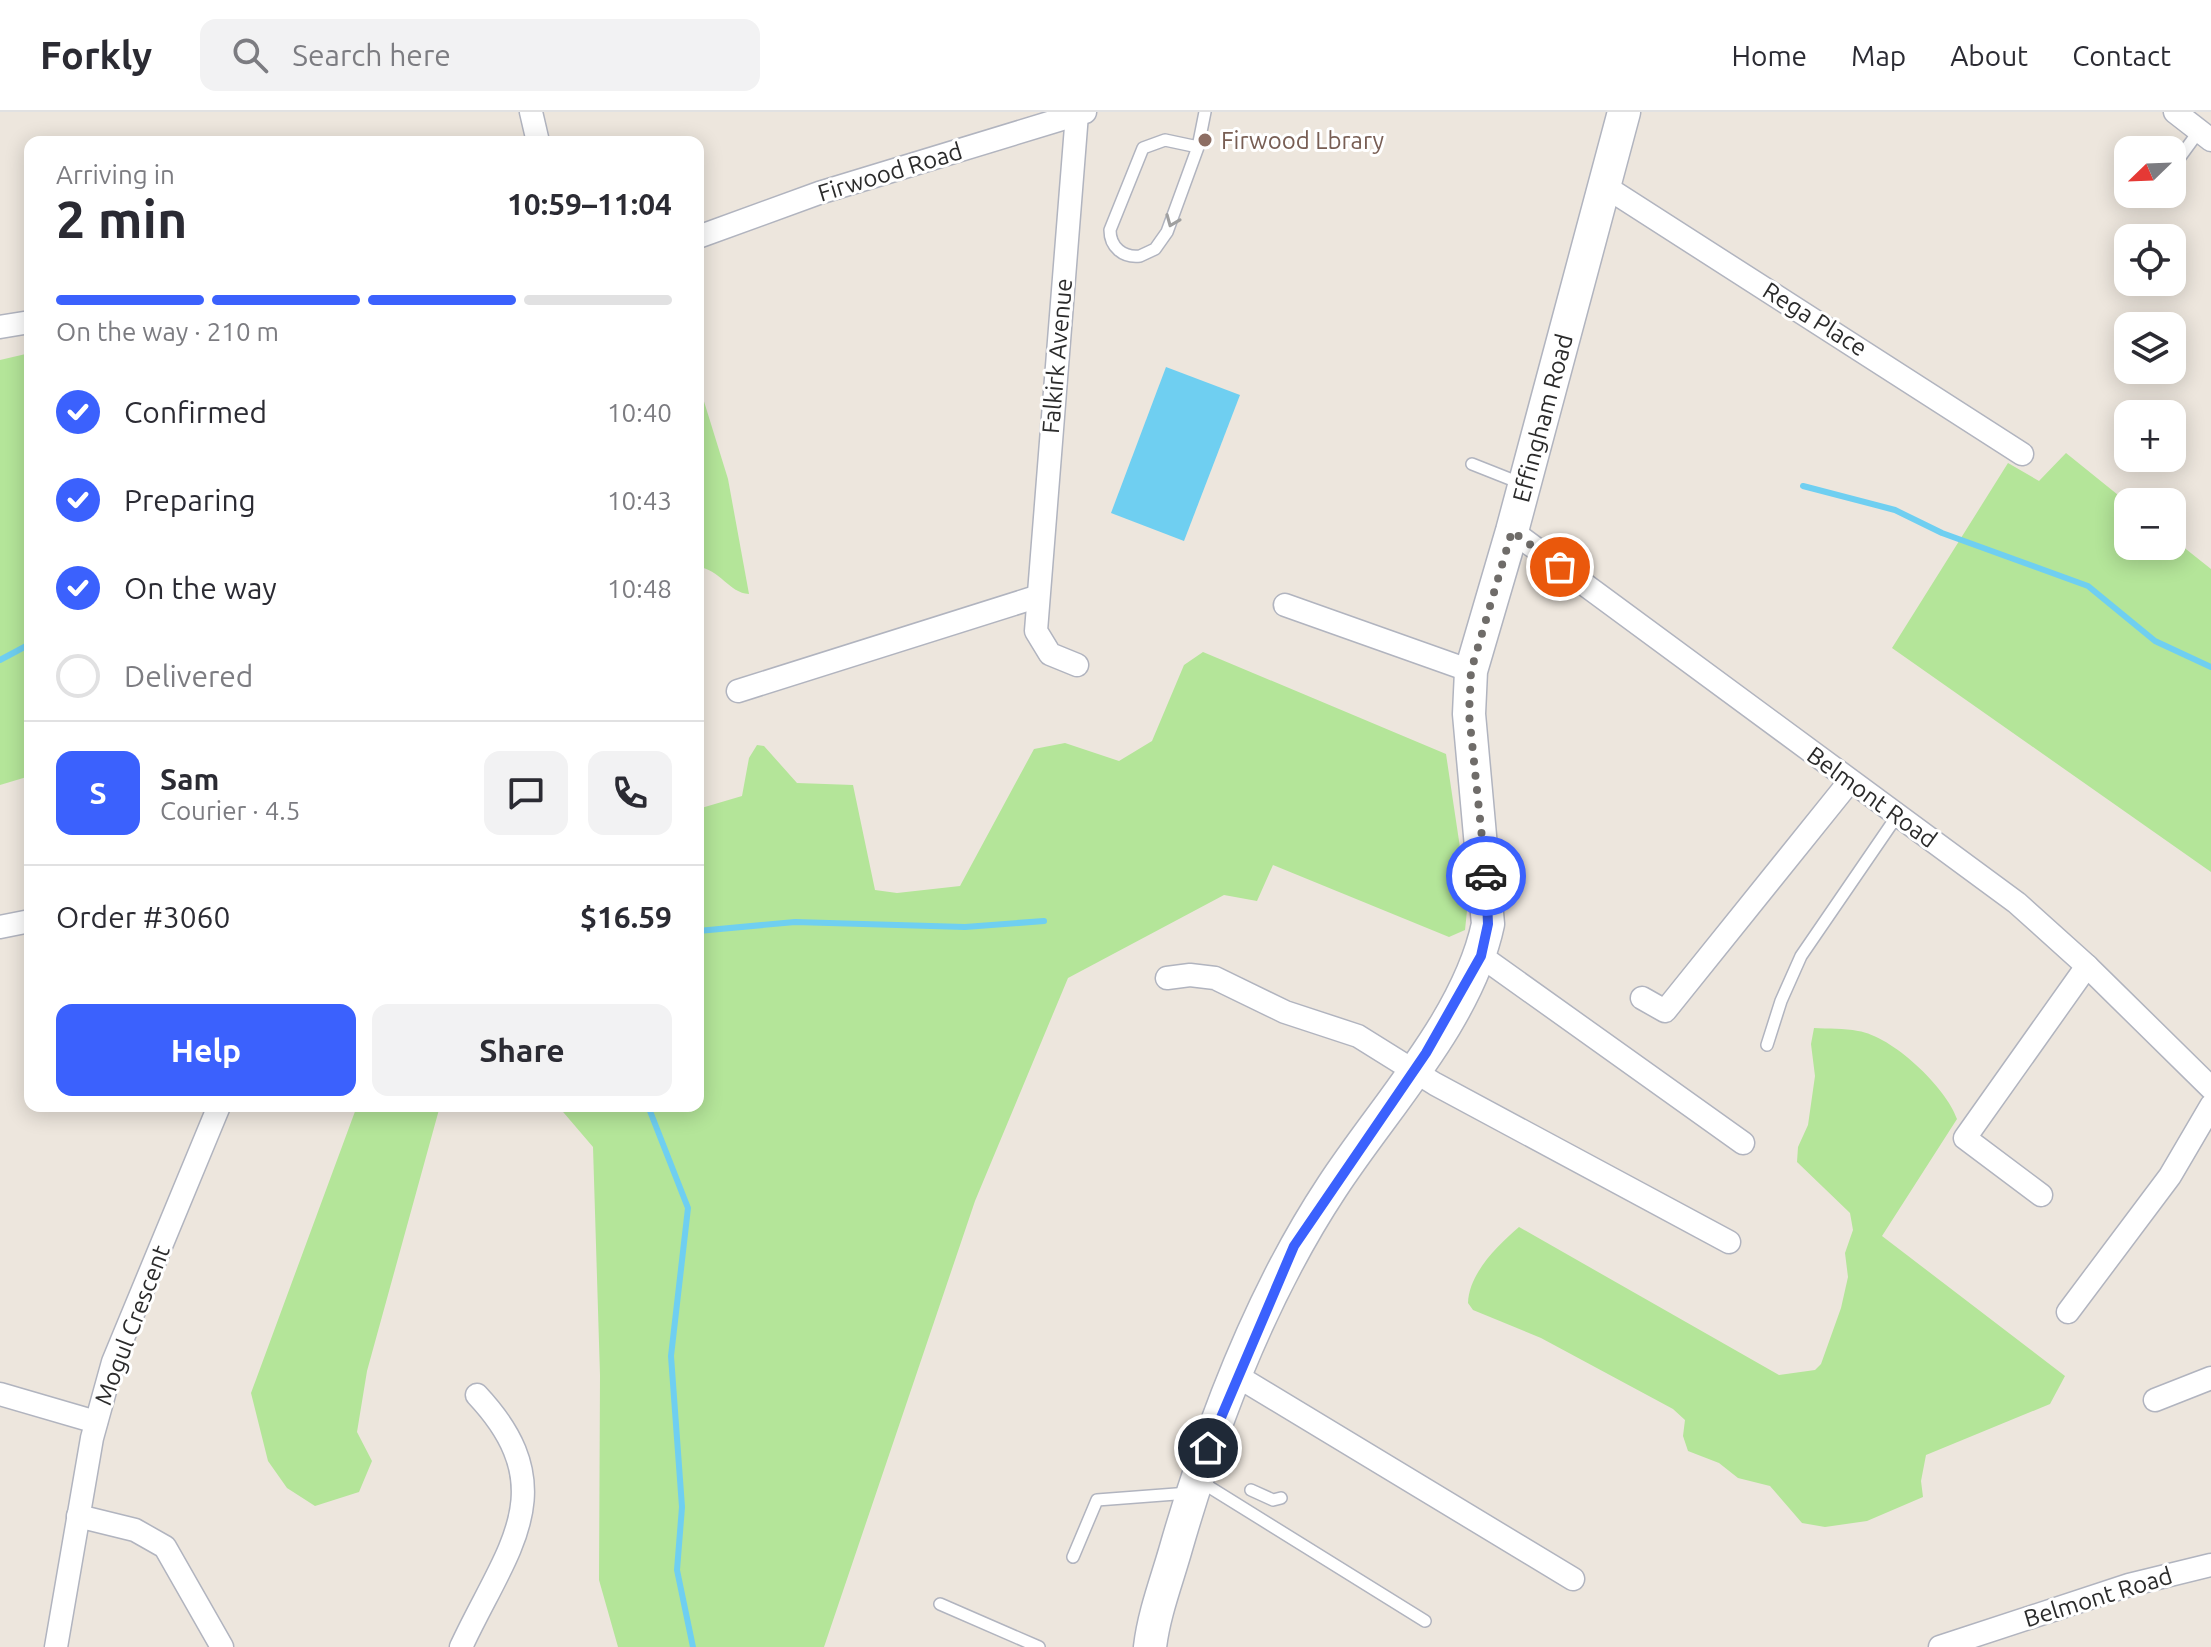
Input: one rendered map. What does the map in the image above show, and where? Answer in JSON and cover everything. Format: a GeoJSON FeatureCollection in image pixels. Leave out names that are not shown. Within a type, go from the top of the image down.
{"type":"FeatureCollection","features":[{"type":"Feature","properties":{"kind":"street"},"geometry":{"type":"LineString","coordinates":[[531,112],[537,136]]}},
{"type":"Feature","properties":{"kind":"street","name":"Effingham Road"},"geometry":{"type":"LineString","coordinates":[[1150,1647],[1194,1486],[1237,1376],[1294,1246],[1413,1070],[1481,956],[1488,924],[1469,714],[1471,671],[1525,484],[1624,112]]}},
{"type":"Feature","properties":{"kind":"street"},"geometry":{"type":"LineString","coordinates":[[2175,112],[2205,136]]}},
{"type":"Feature","properties":{"kind":"street","name":"Firwood Road"},"geometry":{"type":"LineString","coordinates":[[704,235],[819,193],[1081,113]]}},
{"type":"Feature","properties":{"kind":"street","name":"Falkirk Avenue"},"geometry":{"type":"LineString","coordinates":[[1077,665],[1050,654],[1042,647],[1036,631],[1036,597],[1081,113]]}},
{"type":"Feature","properties":{"kind":"street","name":"Rega Place"},"geometry":{"type":"LineString","coordinates":[[1606,187],[2022,454]]}},
{"type":"Feature","properties":{"kind":"street"},"geometry":{"type":"LineString","coordinates":[[0,327],[24,323]]}},
{"type":"Feature","properties":{"kind":"street","name":"Belmont Road"},"geometry":{"type":"LineString","coordinates":[[1512,531],[2017,903],[2087,966],[2211,1088]]}},
{"type":"Feature","properties":{"kind":"street"},"geometry":{"type":"LineString","coordinates":[[738,691],[1036,597]]}},
{"type":"Feature","properties":{"kind":"street"},"geometry":{"type":"LineString","coordinates":[[1285,605],[1471,671]]}},
{"type":"Feature","properties":{"kind":"street"},"geometry":{"type":"LineString","coordinates":[[1642,998],[1665,1011],[1850,781]]}},
{"type":"Feature","properties":{"kind":"street"},"geometry":{"type":"LineString","coordinates":[[0,927],[24,922]]}},
{"type":"Feature","properties":{"kind":"street"},"geometry":{"type":"LineString","coordinates":[[1481,956],[1743,1143]]}},
{"type":"Feature","properties":{"kind":"street"},"geometry":{"type":"LineString","coordinates":[[2041,1195],[1965,1138],[2087,966]]}},
{"type":"Feature","properties":{"kind":"street"},"geometry":{"type":"LineString","coordinates":[[1167,978],[1190,975],[1215,978],[1285,1012],[1358,1036],[1413,1070],[1729,1242]]}},
{"type":"Feature","properties":{"kind":"street"},"geometry":{"type":"LineString","coordinates":[[2068,1312],[2170,1176],[2211,1106]]}},
{"type":"Feature","properties":{"kind":"street","name":"Mogul Crescent"},"geometry":{"type":"LineString","coordinates":[[56,1647],[96,1422],[113,1362],[217,1112]]}},
{"type":"Feature","properties":{"kind":"street"},"geometry":{"type":"LineString","coordinates":[[1237,1376],[1573,1579]]}},
{"type":"Feature","properties":{"kind":"street"},"geometry":{"type":"LineString","coordinates":[[2155,1400],[2211,1378]]}},
{"type":"Feature","properties":{"kind":"street"},"geometry":{"type":"LineString","coordinates":[[0,1394],[96,1422]]}},
{"type":"Feature","properties":{"kind":"street"},"geometry":{"type":"LineString","coordinates":[[461,1647],[510,1546],[525,1487],[520,1458],[509,1435],[477,1395]]}},
{"type":"Feature","properties":{"kind":"street"},"geometry":{"type":"LineString","coordinates":[[78,1516],[135,1530],[165,1547],[222,1647]]}},
{"type":"Feature","properties":{"kind":"street","name":"Belmont Road"},"geometry":{"type":"LineString","coordinates":[[1940,1647],[2129,1585],[2211,1565]]}},
{"type":"Feature","properties":{"kind":"lane"},"geometry":{"type":"LineString","coordinates":[[1198,147],[1165,140],[1143,148],[1110,230],[1112,245],[1120,252],[1140,256],[1160,244],[1198,147],[1205,112]]}},
{"type":"Feature","properties":{"kind":"lane"},"geometry":{"type":"LineString","coordinates":[[2186,154],[2205,136]]}},
{"type":"Feature","properties":{"kind":"lane"},"geometry":{"type":"LineString","coordinates":[[1472,464],[1525,484]]}},
{"type":"Feature","properties":{"kind":"lane"},"geometry":{"type":"LineString","coordinates":[[1767,1045],[1781,1001],[1801,956],[1897,816]]}},
{"type":"Feature","properties":{"kind":"lane"},"geometry":{"type":"LineString","coordinates":[[1073,1557],[1097,1500],[1194,1486],[1425,1621]]}},
{"type":"Feature","properties":{"kind":"lane"},"geometry":{"type":"LineString","coordinates":[[1251,1490],[1273,1500],[1281,1498]]}},
{"type":"Feature","properties":{"kind":"lane"},"geometry":{"type":"LineString","coordinates":[[940,1604],[1039,1647]]}},
{"type":"Feature","properties":{"kind":"green space"},"geometry":{"type":"Polygon","coordinates":[[[24,354],[24,778],[0,785],[0,360],[24,354]]]}},
{"type":"Feature","properties":{"kind":"green space"},"geometry":{"type":"Polygon","coordinates":[[[704,401],[728,479],[749,594],[736,590],[706,569],[704,401]]]}},
{"type":"Feature","properties":{"kind":"green space"},"geometry":{"type":"Polygon","coordinates":[[[2066,453],[2114,492],[2114,560],[2186,560],[2186,549],[2211,569],[2211,872],[1892,648],[2008,463],[2039,481],[2066,453]]]}},
{"type":"Feature","properties":{"kind":"green space"},"geometry":{"type":"Polygon","coordinates":[[[1203,652],[1446,754],[1468,901],[1465,930],[1449,937],[1273,865],[1257,901],[1224,895],[1068,978],[975,1201],[824,1647],[618,1647],[599,1580],[600,1375],[593,1147],[563,1112],[704,1112],[704,807],[742,796],[749,758],[757,745],[764,746],[797,783],[853,785],[875,890],[897,893],[960,886],[1034,749],[1065,743],[1119,761],[1152,741],[1184,665],[1203,652]]]}},
{"type":"Feature","properties":{"kind":"green space"},"geometry":{"type":"Polygon","coordinates":[[[1814,1028],[1858,1031],[1886,1042],[1930,1078],[1957,1119],[1882,1236],[2065,1376],[2050,1404],[1926,1455],[1921,1481],[1923,1497],[1867,1521],[1825,1527],[1802,1523],[1770,1486],[1738,1478],[1719,1463],[1688,1451],[1683,1436],[1685,1420],[1673,1409],[1541,1338],[1473,1310],[1468,1303],[1473,1281],[1479,1271],[1519,1227],[1779,1375],[1815,1370],[1821,1364],[1841,1308],[1848,1277],[1845,1253],[1853,1230],[1850,1213],[1797,1162],[1798,1147],[1808,1125],[1815,1076],[1811,1044],[1814,1028]]]}},
{"type":"Feature","properties":{"kind":"green space"},"geometry":{"type":"Polygon","coordinates":[[[355,1112],[438,1112],[367,1371],[357,1432],[372,1461],[359,1492],[315,1506],[287,1488],[268,1461],[251,1393],[355,1112]]]}},
{"type":"Feature","properties":{"kind":"water"},"geometry":{"type":"Polygon","coordinates":[[[1166,367],[1240,395],[1184,541],[1111,513],[1166,367]]]}},
{"type":"Feature","properties":{"kind":"waterway"},"geometry":{"type":"LineString","coordinates":[[1803,486],[1895,510],[1942,533],[2088,586],[2155,641],[2211,667]]}},
{"type":"Feature","properties":{"kind":"waterway"},"geometry":{"type":"LineString","coordinates":[[0,660],[24,647]]}},
{"type":"Feature","properties":{"kind":"waterway"},"geometry":{"type":"LineString","coordinates":[[704,930],[795,922],[965,927],[1044,921]]}},
{"type":"Feature","properties":{"kind":"waterway"},"geometry":{"type":"LineString","coordinates":[[650,1112],[688,1208],[671,1356],[682,1507],[677,1570],[693,1647]]}},
{"type":"Feature","properties":{"kind":"way so far"},"geometry":{"type":"LineString","coordinates":[[1486,876],[1473,771],[1469,714],[1471,671],[1512,531],[1560,567]]}},
{"type":"Feature","properties":{"kind":"place","name":"Firwood Lbrary"},"geometry":{"type":"Point","coordinates":[1205,140]}},
{"type":"Feature","properties":{"kind":"route"},"geometry":{"type":"LineString","coordinates":[[1208,1448],[1273,1289],[1294,1246],[1426,1053],[1468,984],[1481,956],[1488,924],[1486,876]]}}]}
